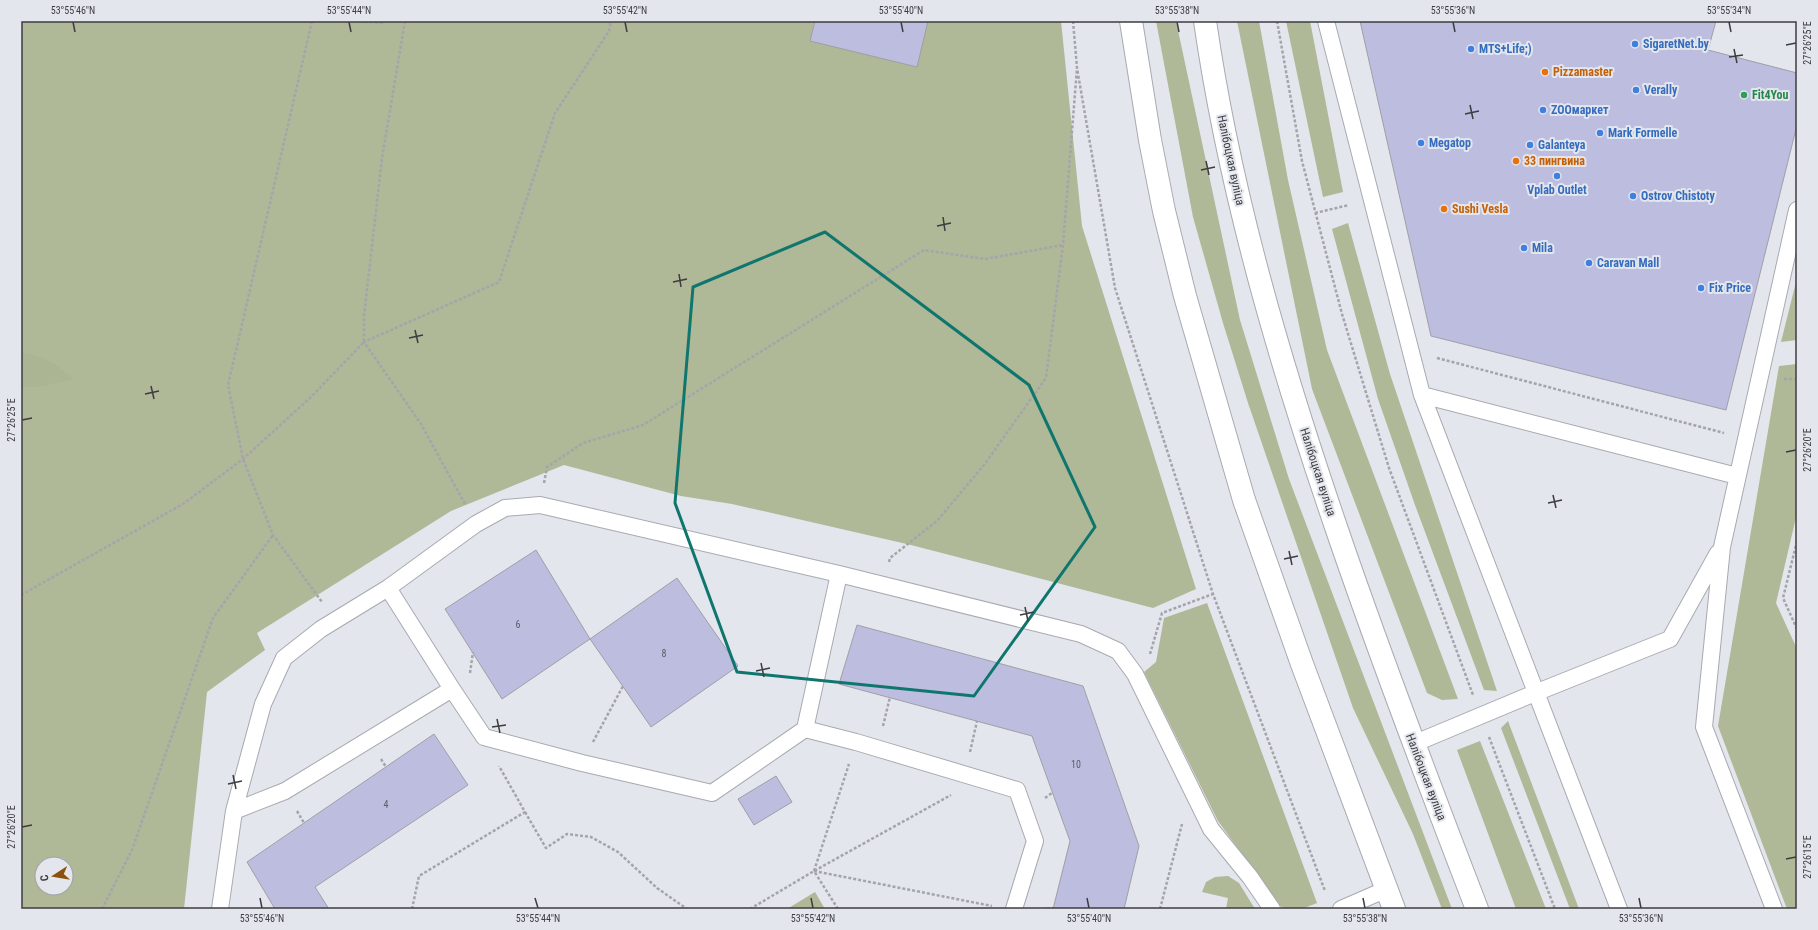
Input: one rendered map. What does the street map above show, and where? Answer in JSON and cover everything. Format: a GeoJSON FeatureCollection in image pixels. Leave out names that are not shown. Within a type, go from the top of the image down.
{"type":"FeatureCollection","features":[{"type":"Feature","properties":{"kind":"main road"},"geometry":{"type":"LineString","coordinates":[[1131,21],[1149,133],[1164,212],[1185,296],[1244,500],[1302,664],[1391,899]]}},
{"type":"Feature","properties":{"kind":"main road","name":"Налібоцкая вуліца"},"geometry":{"type":"LineString","coordinates":[[1205,21],[1222,116],[1242,211],[1266,305],[1308,446],[1413,744],[1477,909]]}},
{"type":"Feature","properties":{"kind":"lane"},"geometry":{"type":"LineString","coordinates":[[1326,21],[1422,395],[1534,692],[1619,909]]}},
{"type":"Feature","properties":{"kind":"lane"},"geometry":{"type":"LineString","coordinates":[[1774,909],[1704,727],[1722,547],[1797,210]]}},
{"type":"Feature","properties":{"kind":"lane"},"geometry":{"type":"LineString","coordinates":[[1422,395],[1737,476]]}},
{"type":"Feature","properties":{"kind":"lane"},"geometry":{"type":"LineString","coordinates":[[220,909],[234,811],[263,704],[284,658],[321,629],[388,588],[476,524],[505,508],[540,505],[839,574],[1081,634],[1118,651],[1135,674],[1211,829],[1250,877],[1272,909]]}},
{"type":"Feature","properties":{"kind":"lane"},"geometry":{"type":"LineString","coordinates":[[1413,744],[1534,692],[1670,639],[1722,547]]}},
{"type":"Feature","properties":{"kind":"lane"},"geometry":{"type":"LineString","coordinates":[[388,588],[484,737],[582,763],[712,793],[805,729],[839,574]]}},
{"type":"Feature","properties":{"kind":"lane"},"geometry":{"type":"LineString","coordinates":[[234,811],[285,791],[452,689]]}},
{"type":"Feature","properties":{"kind":"lane"},"geometry":{"type":"LineString","coordinates":[[805,729],[877,748],[1017,790],[1035,841],[1007,908]]}},
{"type":"Feature","properties":{"kind":"lane"},"geometry":{"type":"LineString","coordinates":[[1341,909],[1391,899]]}},
{"type":"Feature","properties":{"kind":"path"},"geometry":{"type":"LineString","coordinates":[[312,21],[228,385],[243,459],[273,535],[335,621]]}},
{"type":"Feature","properties":{"kind":"path"},"geometry":{"type":"LineString","coordinates":[[355,21],[382,23],[384,21]]}},
{"type":"Feature","properties":{"kind":"path"},"geometry":{"type":"LineString","coordinates":[[405,21],[382,158],[364,316],[364,342],[421,424],[476,524]]}},
{"type":"Feature","properties":{"kind":"path"},"geometry":{"type":"LineString","coordinates":[[21,595],[183,504],[243,459],[311,397],[364,342],[499,282],[555,113],[609,31],[611,21]]}},
{"type":"Feature","properties":{"kind":"path"},"geometry":{"type":"LineString","coordinates":[[1073,21],[1078,68],[1115,288],[1213,594],[1326,894]]}},
{"type":"Feature","properties":{"kind":"path"},"geometry":{"type":"LineString","coordinates":[[1277,21],[1302,161],[1315,213],[1342,314],[1389,468],[1480,716],[1556,909]]}},
{"type":"Feature","properties":{"kind":"path"},"geometry":{"type":"LineString","coordinates":[[882,585],[890,558],[937,521],[984,465],[1046,378],[1063,245],[1078,68]]}},
{"type":"Feature","properties":{"kind":"path"},"geometry":{"type":"LineString","coordinates":[[1315,213],[1371,199]]}},
{"type":"Feature","properties":{"kind":"path"},"geometry":{"type":"LineString","coordinates":[[540,505],[547,467],[583,443],[643,425],[924,250],[985,259],[1063,245]]}},
{"type":"Feature","properties":{"kind":"path"},"geometry":{"type":"LineString","coordinates":[[1434,357],[1726,434]]}},
{"type":"Feature","properties":{"kind":"path"},"geometry":{"type":"LineString","coordinates":[[102,909],[132,850],[213,618],[273,535]]}},
{"type":"Feature","properties":{"kind":"path"},"geometry":{"type":"LineString","coordinates":[[1797,541],[1783,598],[1797,629]]}},
{"type":"Feature","properties":{"kind":"path"},"geometry":{"type":"LineString","coordinates":[[1135,674],[1149,659],[1162,613],[1213,594]]}},
{"type":"Feature","properties":{"kind":"path"},"geometry":{"type":"LineString","coordinates":[[582,763],[623,686]]}},
{"type":"Feature","properties":{"kind":"path"},"geometry":{"type":"LineString","coordinates":[[877,748],[890,697]]}},
{"type":"Feature","properties":{"kind":"path"},"geometry":{"type":"LineString","coordinates":[[750,909],[972,776],[977,721]]}},
{"type":"Feature","properties":{"kind":"path"},"geometry":{"type":"LineString","coordinates":[[484,737],[546,848],[567,834],[591,837],[618,852],[657,888],[687,909]]}},
{"type":"Feature","properties":{"kind":"path"},"geometry":{"type":"LineString","coordinates":[[814,871],[856,742]]}},
{"type":"Feature","properties":{"kind":"path"},"geometry":{"type":"LineString","coordinates":[[412,909],[419,876],[525,812]]}},
{"type":"Feature","properties":{"kind":"path"},"geometry":{"type":"LineString","coordinates":[[1160,909],[1183,821]]}},
{"type":"Feature","properties":{"kind":"path"},"geometry":{"type":"LineString","coordinates":[[814,871],[1007,908]]}},
{"type":"Feature","properties":{"kind":"path"},"geometry":{"type":"LineString","coordinates":[[814,871],[838,909]]}},
{"type":"Feature","properties":{"kind":"path"},"geometry":{"type":"LineString","coordinates":[[1042,909],[1054,908]]}},
{"type":"Feature","properties":{"kind":"highlighted area"},"geometry":{"type":"Polygon","coordinates":[[[825,232],[1029,385],[1095,527],[974,696],[737,672],[675,503],[693,287],[825,232]]]}},
{"type":"Feature","properties":{"kind":"green space"},"geometry":{"type":"Polygon","coordinates":[[[21,21],[1061,21],[1082,226],[1196,589],[1153,608],[911,545],[732,504],[681,496],[564,465],[451,511],[257,633],[265,650],[207,692],[184,909],[21,909],[21,21]]]}},
{"type":"Feature","properties":{"kind":"green space"},"geometry":{"type":"Polygon","coordinates":[[[1156,21],[1176,21],[1240,320],[1289,479],[1452,909],[1442,909],[1413,834],[1353,708],[1248,403],[1223,323],[1193,217],[1156,21]]]}},
{"type":"Feature","properties":{"kind":"green space"},"geometry":{"type":"Polygon","coordinates":[[[1237,21],[1259,21],[1288,180],[1327,350],[1458,699],[1442,700],[1427,693],[1312,389],[1237,21]]]}},
{"type":"Feature","properties":{"kind":"green space"},"geometry":{"type":"Polygon","coordinates":[[[1286,21],[1310,21],[1343,192],[1323,197],[1286,21]]]}},
{"type":"Feature","properties":{"kind":"green space"},"geometry":{"type":"Polygon","coordinates":[[[1348,223],[1390,374],[1497,691],[1484,690],[1415,505],[1378,399],[1332,229],[1348,223]]]}},
{"type":"Feature","properties":{"kind":"green space"},"geometry":{"type":"Polygon","coordinates":[[[1797,278],[1797,340],[1781,342],[1797,278]]]}},
{"type":"Feature","properties":{"kind":"green space"},"geometry":{"type":"Polygon","coordinates":[[[21,353],[30,354],[50,361],[73,379],[39,387],[21,387],[21,353]]]}},
{"type":"Feature","properties":{"kind":"green space"},"geometry":{"type":"Polygon","coordinates":[[[1797,364],[1797,513],[1776,603],[1797,649],[1797,909],[1787,909],[1718,726],[1779,366],[1797,364]]]}},
{"type":"Feature","properties":{"kind":"green space"},"geometry":{"type":"Polygon","coordinates":[[[1207,603],[1317,903],[1308,907],[1289,909],[1280,906],[1218,821],[1144,672],[1156,662],[1164,618],[1207,603]]]}},
{"type":"Feature","properties":{"kind":"green space"},"geometry":{"type":"Polygon","coordinates":[[[1508,721],[1579,909],[1570,909],[1501,728],[1508,721]]]}},
{"type":"Feature","properties":{"kind":"green space"},"geometry":{"type":"Polygon","coordinates":[[[1480,741],[1546,909],[1516,909],[1457,750],[1480,741]]]}},
{"type":"Feature","properties":{"kind":"green space"},"geometry":{"type":"Polygon","coordinates":[[[1228,876],[1239,883],[1255,909],[1226,909],[1228,898],[1202,892],[1206,882],[1215,877],[1228,876]]]}},
{"type":"Feature","properties":{"kind":"green space"},"geometry":{"type":"Polygon","coordinates":[[[815,892],[825,909],[787,909],[815,892]]]}},
{"type":"Feature","properties":{"kind":"building"},"geometry":{"type":"Polygon","coordinates":[[[815,21],[928,21],[917,67],[810,41],[815,21]]]}},
{"type":"Feature","properties":{"kind":"building","name":"Caravan Mall"},"geometry":{"type":"Polygon","coordinates":[[[1360,21],[1716,21],[1708,50],[1797,73],[1797,125],[1726,410],[1431,336],[1360,21]]]}},
{"type":"Feature","properties":{"kind":"building"},"geometry":{"type":"Polygon","coordinates":[[[536,550],[590,639],[502,699],[445,609],[536,550]]]}},
{"type":"Feature","properties":{"kind":"building"},"geometry":{"type":"Polygon","coordinates":[[[677,578],[738,666],[651,727],[590,639],[677,578]]]}},
{"type":"Feature","properties":{"kind":"building"},"geometry":{"type":"Polygon","coordinates":[[[857,625],[1083,686],[1139,846],[1124,909],[1053,909],[1070,841],[1032,736],[839,684],[857,625]]]}},
{"type":"Feature","properties":{"kind":"building"},"geometry":{"type":"Polygon","coordinates":[[[434,734],[468,785],[315,887],[329,909],[275,909],[247,862],[434,734]]]}},
{"type":"Feature","properties":{"kind":"building"},"geometry":{"type":"Polygon","coordinates":[[[776,776],[792,802],[754,825],[738,799],[776,776]]]}},
{"type":"Feature","properties":{"kind":"place","name":"SigaretNet.by"},"geometry":{"type":"Point","coordinates":[1635,44]}},
{"type":"Feature","properties":{"kind":"place","name":"MTS+Life;)"},"geometry":{"type":"Point","coordinates":[1471,49]}},
{"type":"Feature","properties":{"kind":"place","name":"Pizzamaster"},"geometry":{"type":"Point","coordinates":[1545,72]}},
{"type":"Feature","properties":{"kind":"place","name":"Verally"},"geometry":{"type":"Point","coordinates":[1636,90]}},
{"type":"Feature","properties":{"kind":"place","name":"Fit4You"},"geometry":{"type":"Point","coordinates":[1744,95]}},
{"type":"Feature","properties":{"kind":"place","name":"ZOOмаркет"},"geometry":{"type":"Point","coordinates":[1543,110]}},
{"type":"Feature","properties":{"kind":"place","name":"Mark Formelle"},"geometry":{"type":"Point","coordinates":[1600,133]}},
{"type":"Feature","properties":{"kind":"place","name":"Megatop"},"geometry":{"type":"Point","coordinates":[1421,143]}},
{"type":"Feature","properties":{"kind":"place","name":"Galanteya"},"geometry":{"type":"Point","coordinates":[1530,145]}},
{"type":"Feature","properties":{"kind":"place","name":"33 пингвина"},"geometry":{"type":"Point","coordinates":[1516,161]}},
{"type":"Feature","properties":{"kind":"place","name":"Vplab Outlet"},"geometry":{"type":"Point","coordinates":[1557,176]}},
{"type":"Feature","properties":{"kind":"place","name":"Ostrov Chistoty"},"geometry":{"type":"Point","coordinates":[1633,196]}},
{"type":"Feature","properties":{"kind":"place","name":"Sushi Vesla"},"geometry":{"type":"Point","coordinates":[1444,209]}},
{"type":"Feature","properties":{"kind":"place","name":"Mila"},"geometry":{"type":"Point","coordinates":[1524,248]}},
{"type":"Feature","properties":{"kind":"place","name":"Caravan Mall"},"geometry":{"type":"Point","coordinates":[1589,263]}},
{"type":"Feature","properties":{"kind":"place","name":"Fix Price"},"geometry":{"type":"Point","coordinates":[1701,288]}}]}
